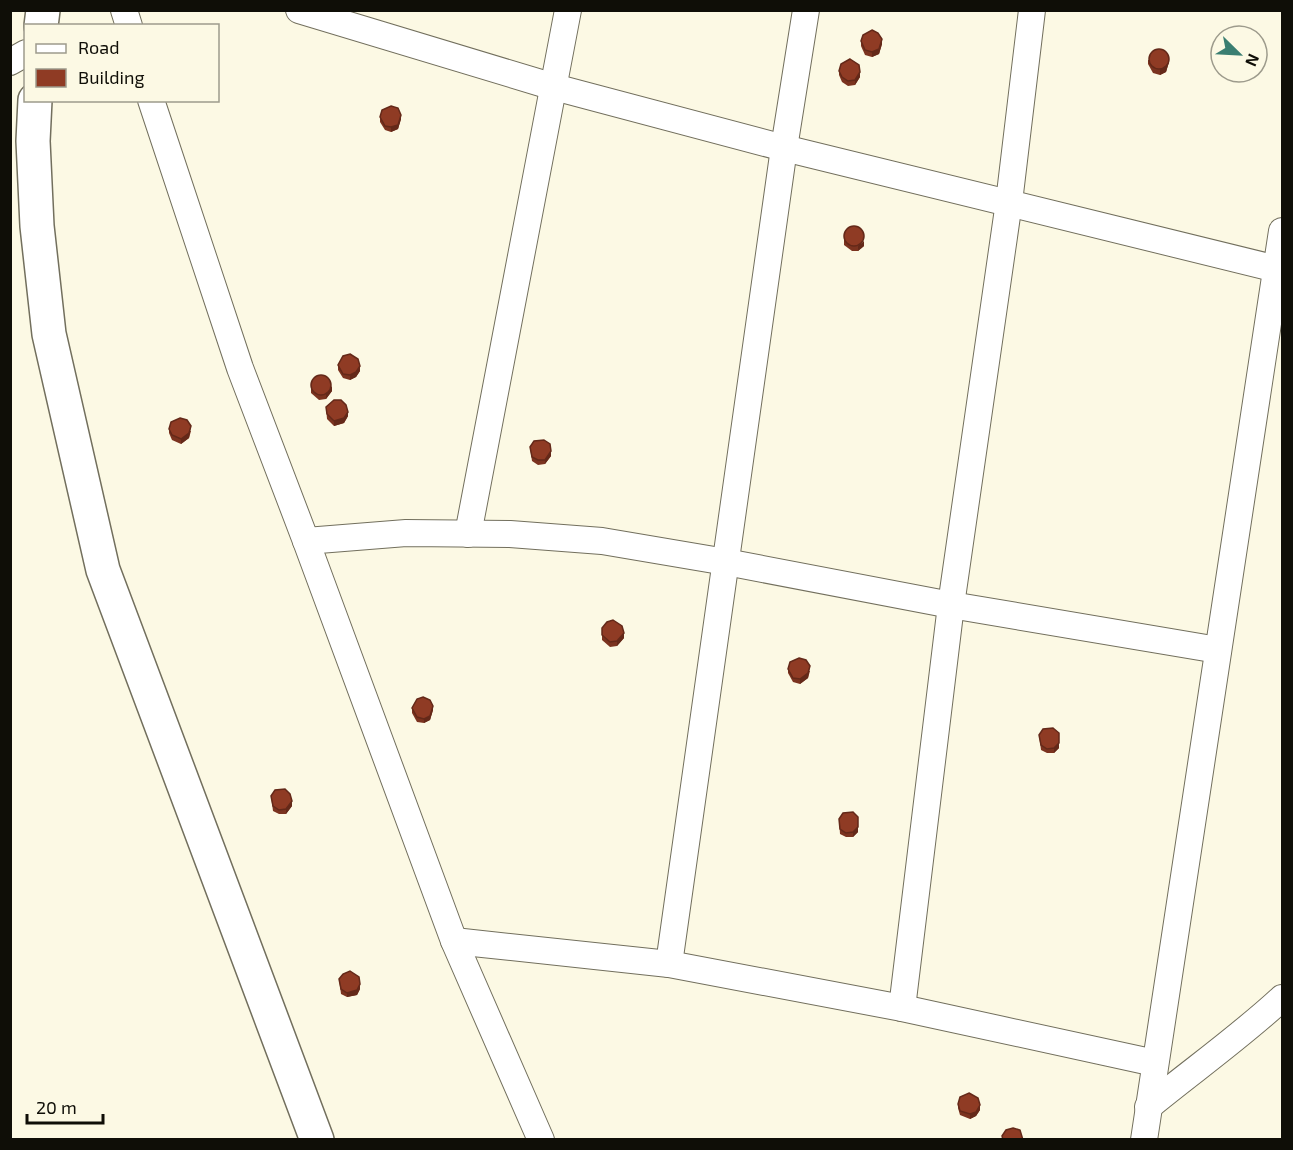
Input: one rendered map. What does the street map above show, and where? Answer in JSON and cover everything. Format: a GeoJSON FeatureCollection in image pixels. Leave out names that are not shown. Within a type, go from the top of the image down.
{"type":"FeatureCollection","features":[{"type":"Feature","properties":{"kind":"street"},"geometry":{"type":"LineString","coordinates":[[299,10],[554,87],[784,148],[1277,269]]}},
{"type":"Feature","properties":{"kind":"street"},"geometry":{"type":"LineString","coordinates":[[468,534],[568,10]]}},
{"type":"Feature","properties":{"kind":"street"},"geometry":{"type":"LineString","coordinates":[[669,964],[784,148],[806,10]]}},
{"type":"Feature","properties":{"kind":"street"},"geometry":{"type":"LineString","coordinates":[[902,1008],[951,605],[1010,202],[1032,10]]}},
{"type":"Feature","properties":{"kind":"street"},"geometry":{"type":"LineString","coordinates":[[10,63],[24,54]]}},
{"type":"Feature","properties":{"kind":"street"},"geometry":{"type":"LineString","coordinates":[[35,102],[33,141],[37,226],[49,334],[103,570],[317,1140]]}},
{"type":"Feature","properties":{"kind":"street"},"geometry":{"type":"LineString","coordinates":[[152,102],[240,368],[454,941],[540,1140]]}},
{"type":"Feature","properties":{"kind":"street"},"geometry":{"type":"LineString","coordinates":[[1144,1140],[1282,231]]}},
{"type":"Feature","properties":{"kind":"street"},"geometry":{"type":"LineString","coordinates":[[306,541],[406,533],[510,534],[602,541],[951,605],[1218,650]]}},
{"type":"Feature","properties":{"kind":"street"},"geometry":{"type":"LineString","coordinates":[[454,941],[669,964],[902,1008],[1155,1063]]}},
{"type":"Feature","properties":{"kind":"street"},"geometry":{"type":"LineString","coordinates":[[1148,1107],[1195,1068],[1247,1030],[1282,998]]}},
{"type":"Feature","properties":{"kind":"building"},"geometry":{"type":"Polygon","coordinates":[[[872,30],[882,39],[879,49],[872,52],[865,50],[861,41],[863,35],[872,30]]]}},
{"type":"Feature","properties":{"kind":"building"},"geometry":{"type":"Polygon","coordinates":[[[1159,49],[1166,52],[1169,59],[1166,66],[1159,69],[1152,66],[1149,59],[1152,52],[1159,49]]]}},
{"type":"Feature","properties":{"kind":"building"},"geometry":{"type":"Polygon","coordinates":[[[850,59],[859,65],[860,72],[855,80],[848,81],[839,71],[841,64],[850,59]]]}},
{"type":"Feature","properties":{"kind":"building"},"geometry":{"type":"Polygon","coordinates":[[[391,106],[398,108],[401,115],[398,125],[391,127],[385,126],[380,117],[382,110],[391,106]]]}},
{"type":"Feature","properties":{"kind":"building"},"geometry":{"type":"Polygon","coordinates":[[[854,226],[861,229],[864,236],[861,243],[854,246],[847,243],[844,236],[847,229],[854,226]]]}},
{"type":"Feature","properties":{"kind":"building"},"geometry":{"type":"Polygon","coordinates":[[[350,354],[358,359],[360,366],[350,375],[343,374],[338,365],[343,356],[350,354]]]}},
{"type":"Feature","properties":{"kind":"building"},"geometry":{"type":"Polygon","coordinates":[[[321,375],[328,378],[331,385],[328,392],[321,395],[314,392],[311,385],[314,378],[321,375]]]}},
{"type":"Feature","properties":{"kind":"building"},"geometry":{"type":"Polygon","coordinates":[[[334,400],[341,400],[348,412],[344,418],[334,421],[327,414],[326,407],[334,400]]]}},
{"type":"Feature","properties":{"kind":"building"},"geometry":{"type":"Polygon","coordinates":[[[180,418],[187,420],[191,426],[189,433],[181,439],[172,435],[169,429],[171,422],[180,418]]]}},
{"type":"Feature","properties":{"kind":"building"},"geometry":{"type":"Polygon","coordinates":[[[544,440],[550,444],[551,451],[545,460],[538,460],[532,457],[530,447],[534,441],[544,440]]]}},
{"type":"Feature","properties":{"kind":"building"},"geometry":{"type":"Polygon","coordinates":[[[613,620],[622,626],[624,633],[617,641],[610,642],[602,635],[602,628],[607,622],[613,620]]]}},
{"type":"Feature","properties":{"kind":"building"},"geometry":{"type":"Polygon","coordinates":[[[799,658],[806,660],[810,666],[808,673],[800,679],[793,678],[788,669],[790,662],[799,658]]]}},
{"type":"Feature","properties":{"kind":"building"},"geometry":{"type":"Polygon","coordinates":[[[423,697],[430,700],[433,706],[430,716],[424,719],[417,717],[412,708],[417,699],[423,697]]]}},
{"type":"Feature","properties":{"kind":"building"},"geometry":{"type":"Polygon","coordinates":[[[1053,728],[1059,733],[1059,743],[1054,748],[1047,749],[1041,745],[1039,735],[1043,729],[1053,728]]]}},
{"type":"Feature","properties":{"kind":"building"},"geometry":{"type":"Polygon","coordinates":[[[285,789],[292,801],[286,809],[279,810],[273,806],[271,796],[275,790],[285,789]]]}},
{"type":"Feature","properties":{"kind":"building"},"geometry":{"type":"Polygon","coordinates":[[[853,812],[858,817],[858,827],[853,832],[846,833],[840,829],[839,819],[843,813],[853,812]]]}},
{"type":"Feature","properties":{"kind":"building"},"geometry":{"type":"Polygon","coordinates":[[[350,971],[359,977],[360,984],[357,990],[347,993],[341,989],[339,979],[350,971]]]}},
{"type":"Feature","properties":{"kind":"building"},"geometry":{"type":"Polygon","coordinates":[[[969,1093],[978,1098],[980,1105],[976,1112],[970,1114],[960,1111],[958,1104],[960,1097],[969,1093]]]}},
{"type":"Feature","properties":{"kind":"building"},"geometry":{"type":"Polygon","coordinates":[[[1013,1128],[1020,1130],[1023,1140],[1003,1140],[1002,1136],[1006,1130],[1013,1128]]]}}]}
